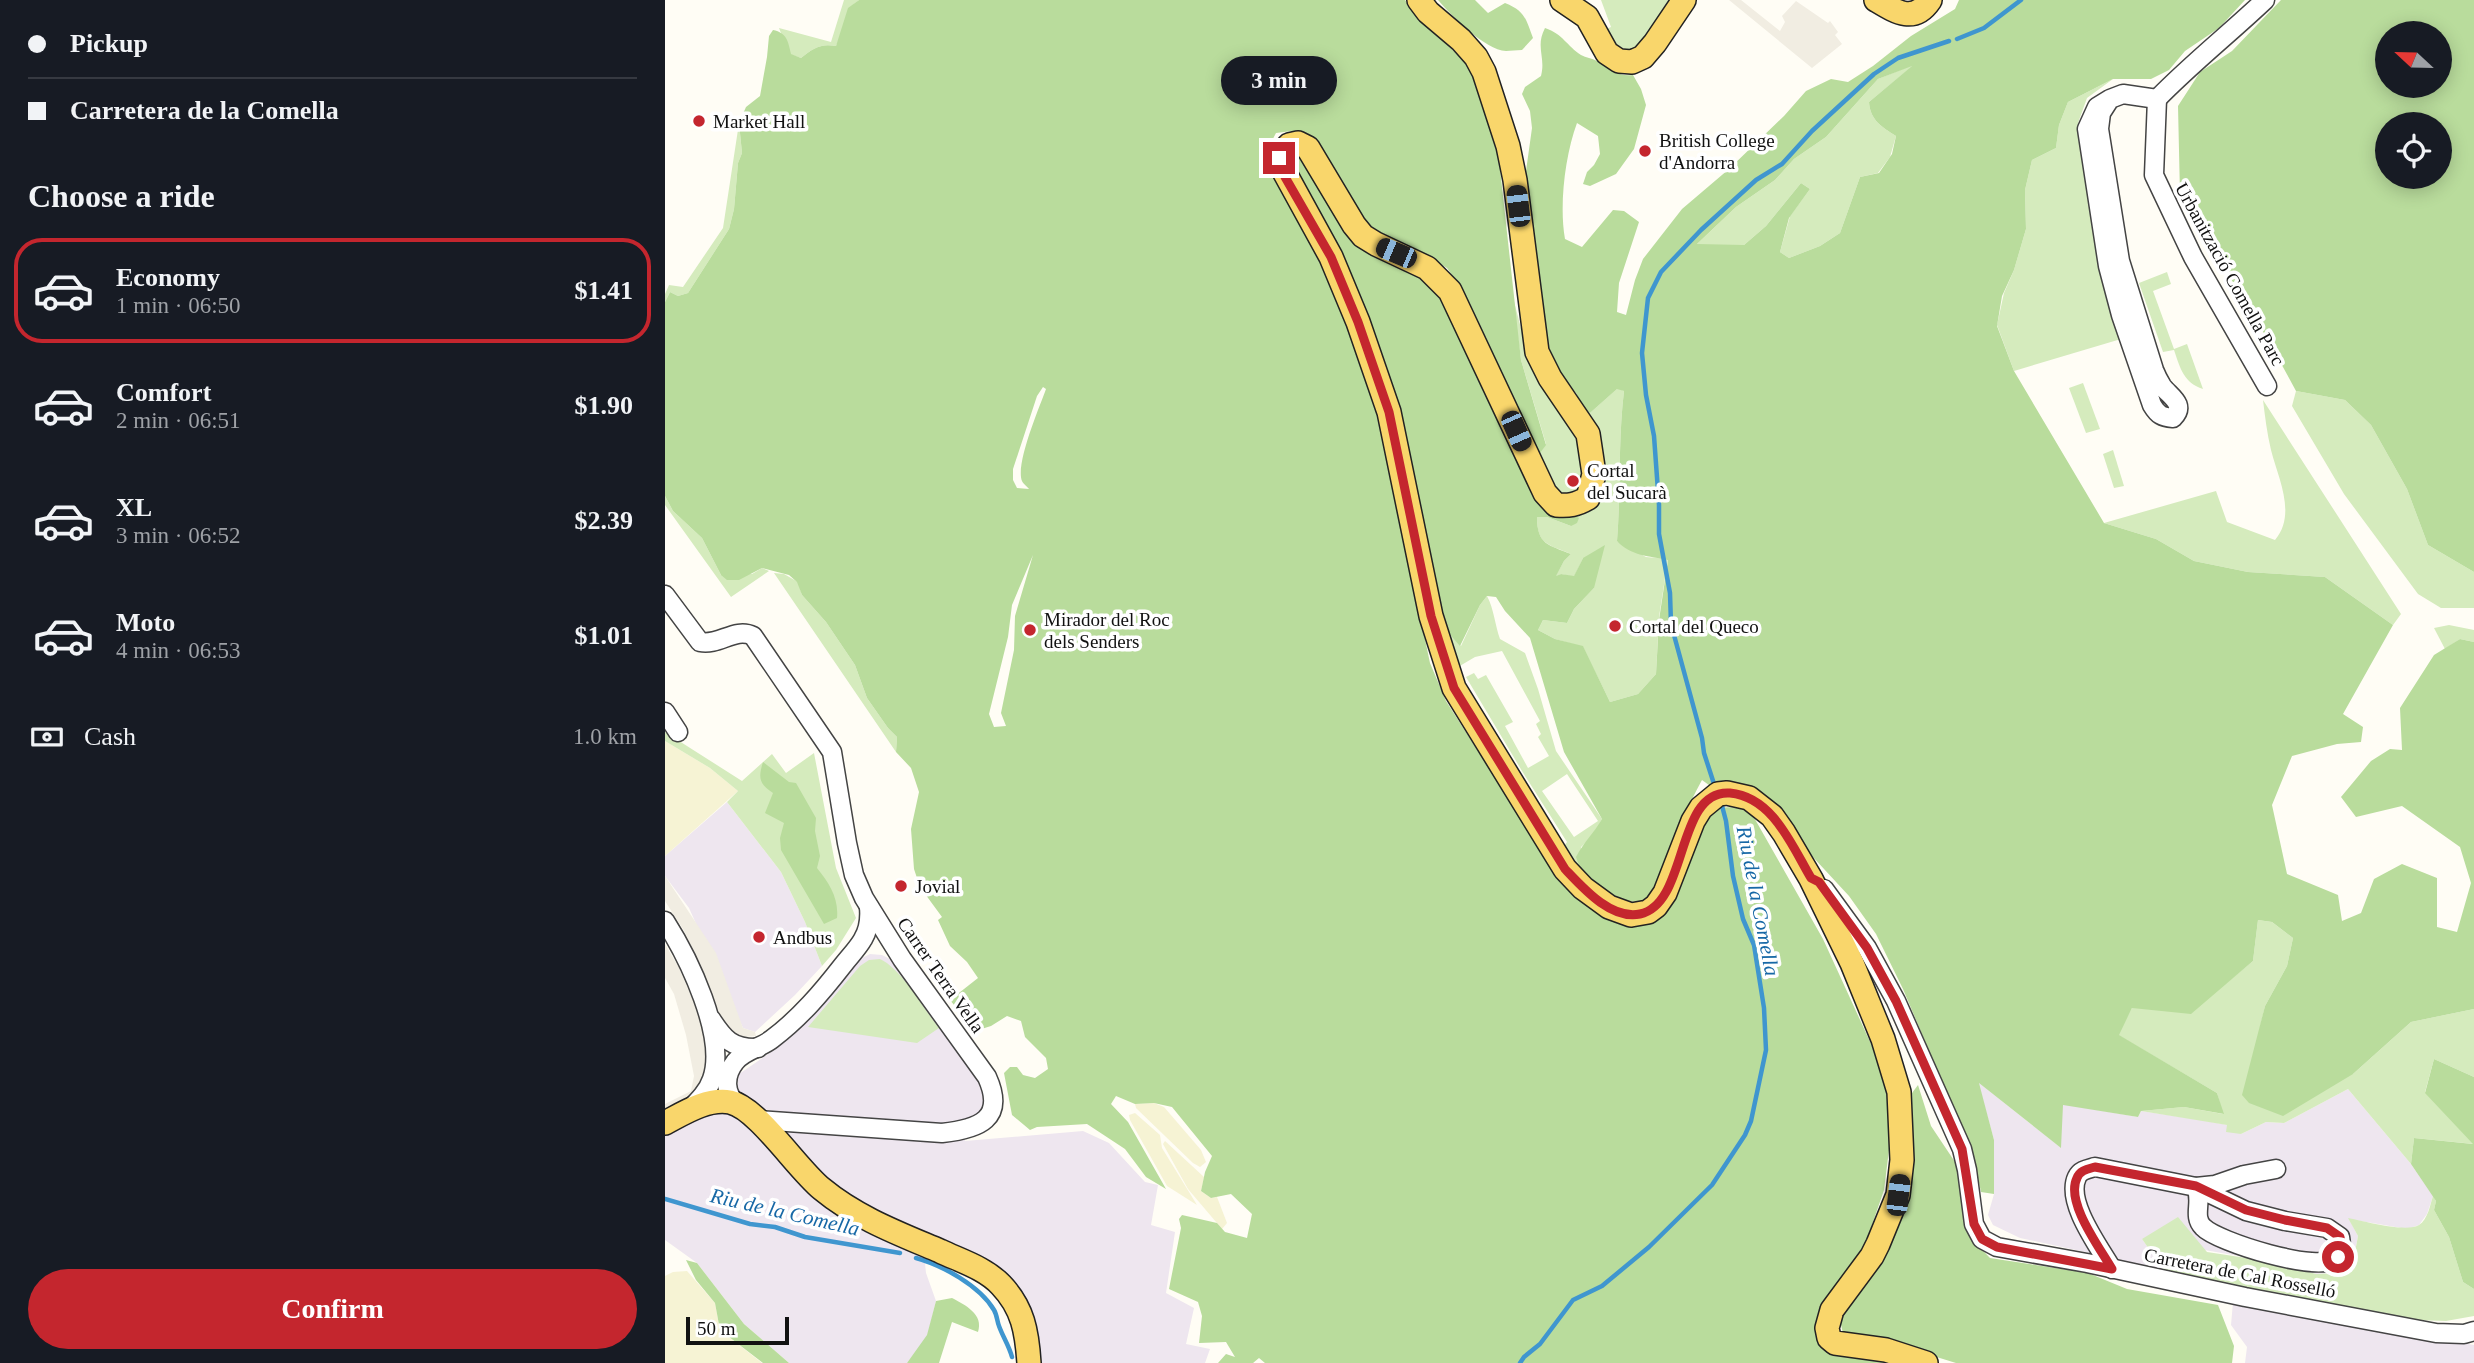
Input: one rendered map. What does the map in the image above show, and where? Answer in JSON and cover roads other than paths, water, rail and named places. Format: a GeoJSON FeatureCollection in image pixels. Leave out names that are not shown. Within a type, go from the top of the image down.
{"type":"FeatureCollection","features":[{"type":"Feature","properties":{"kind":"main road"},"geometry":{"type":"LineString","coordinates":[[1419,0],[1428,12],[1461,40],[1476,57],[1484,72],[1508,146],[1515,180],[1537,352],[1550,378],[1588,434],[1594,474],[1588,498],[1569,506],[1556,505],[1545,493],[1450,291],[1441,279],[1427,268],[1363,236],[1308,148],[1298,143],[1289,145],[1279,158],[1280,164],[1331,257],[1358,322],[1389,412],[1431,616],[1454,688],[1565,869],[1583,888],[1609,907],[1631,915],[1648,912],[1656,906],[1672,878],[1693,821],[1701,808],[1718,794],[1736,794],[1749,798],[1761,806],[1784,833],[1811,878],[1852,963],[1883,1039],[1899,1092],[1902,1160],[1898,1195],[1872,1256],[1832,1310],[1827,1332],[1835,1343],[1886,1350],[1926,1363]]}},
{"type":"Feature","properties":{"kind":"main road"},"geometry":{"type":"LineString","coordinates":[[1562,0],[1587,17],[1607,53],[1619,61],[1632,62],[1643,57],[1655,43],[1684,0]]}},
{"type":"Feature","properties":{"kind":"main road"},"geometry":{"type":"LineString","coordinates":[[1876,0],[1908,15],[1923,10],[1930,0]]}},
{"type":"Feature","properties":{"kind":"main road"},"geometry":{"type":"LineString","coordinates":[[665,1123],[687,1111],[717,1102],[738,1105],[759,1119],[806,1175],[848,1207],[880,1225],[979,1268],[999,1283],[1021,1313],[1028,1339],[1029,1363]]}},
{"type":"Feature","properties":{"kind":"street"},"geometry":{"type":"LineString","coordinates":[[2110,99],[2101,113],[2099,129],[2120,261],[2154,370],[2162,385],[2175,397],[2179,405],[2178,413],[2173,418],[2157,413],[2152,405],[2121,315],[2108,266],[2087,129],[2097,107],[2110,99],[2123,94],[2133,94],[2157,99],[2189,66],[2235,29],[2265,0]]}},
{"type":"Feature","properties":{"kind":"street","name":"Urbanització Comella Parc"},"geometry":{"type":"LineString","coordinates":[[2157,99],[2154,175],[2193,257],[2267,386]]}},
{"type":"Feature","properties":{"kind":"street","name":"Carrer Terra Vella"},"geometry":{"type":"LineString","coordinates":[[665,595],[700,642],[706,643],[740,633],[753,636],[827,742],[836,766],[854,875],[869,907],[902,959],[987,1077],[994,1099],[993,1108],[985,1121],[957,1132],[759,1119]]}},
{"type":"Feature","properties":{"kind":"street"},"geometry":{"type":"LineString","coordinates":[[665,712],[678,732]]}},
{"type":"Feature","properties":{"kind":"street","name":"Carretera de Cal Rosselló"},"geometry":{"type":"LineString","coordinates":[[1811,878],[1819,882],[1867,948],[1896,1001],[1962,1149],[1974,1224],[1982,1239],[1997,1247],[2436,1333],[2464,1334],[2474,1331]]}},
{"type":"Feature","properties":{"kind":"street"},"geometry":{"type":"LineString","coordinates":[[738,1105],[727,1091],[731,1069],[741,1055],[772,1040],[794,1021],[842,967],[868,929],[869,907]]}},
{"type":"Feature","properties":{"kind":"street"},"geometry":{"type":"LineString","coordinates":[[665,921],[683,951],[708,1015],[715,1048],[713,1077]]}},
{"type":"Feature","properties":{"kind":"street"},"geometry":{"type":"LineString","coordinates":[[842,967],[866,949],[878,946],[888,947],[902,959]]}},
{"type":"Feature","properties":{"kind":"street"},"geometry":{"type":"LineString","coordinates":[[708,1015],[732,1044],[743,1048],[758,1048]]}},
{"type":"Feature","properties":{"kind":"street"},"geometry":{"type":"LineString","coordinates":[[687,1111],[708,1090],[727,1055],[735,1051],[758,1048]]}},
{"type":"Feature","properties":{"kind":"street"},"geometry":{"type":"LineString","coordinates":[[2112,1269],[2078,1211],[2074,1192],[2077,1178],[2082,1171],[2095,1167],[2196,1186],[2215,1185],[2243,1175],[2276,1169]]}},
{"type":"Feature","properties":{"kind":"street"},"geometry":{"type":"LineString","coordinates":[[2196,1186],[2246,1210],[2327,1228],[2340,1237],[2342,1248],[2338,1257],[2328,1263],[2297,1262],[2212,1236],[2200,1225],[2197,1213],[2200,1196],[2196,1186]]}},
{"type":"Feature","properties":{"kind":"waterway","name":"Riu de la Comella"},"geometry":{"type":"LineString","coordinates":[[1957,39],[1984,28],[2021,0]]}},
{"type":"Feature","properties":{"kind":"waterway","name":"Riu de la Comella"},"geometry":{"type":"LineString","coordinates":[[1715,787],[1671,624],[1670,593],[1659,534],[1654,436],[1642,353],[1648,298],[1661,272],[1701,230],[1756,180],[1782,164],[1812,131],[1874,74],[1898,58],[1949,41]]}},
{"type":"Feature","properties":{"kind":"waterway","name":"Riu de la Comella"},"geometry":{"type":"LineString","coordinates":[[1520,1363],[1540,1344],[1573,1300],[1602,1286],[1649,1247],[1712,1185],[1745,1135],[1751,1121],[1766,1050],[1764,1008],[1754,945],[1743,919],[1733,876],[1721,802]]}},
{"type":"Feature","properties":{"kind":"waterway","name":"Riu de la Comella"},"geometry":{"type":"LineString","coordinates":[[665,1199],[805,1237],[900,1253]]}},
{"type":"Feature","properties":{"kind":"waterway","name":"Riu de la Comella"},"geometry":{"type":"LineString","coordinates":[[916,1258],[948,1271],[988,1301],[995,1312],[1012,1357]]}},
{"type":"Feature","properties":{"kind":"place","name":"Market Hall"},"geometry":{"type":"Point","coordinates":[699,121]}},
{"type":"Feature","properties":{"kind":"place","name":"British College d'Andorra"},"geometry":{"type":"Point","coordinates":[1645,151]}},
{"type":"Feature","properties":{"kind":"place","name":"Cortal del Sucarà"},"geometry":{"type":"Point","coordinates":[1573,481]}},
{"type":"Feature","properties":{"kind":"place","name":"Cortal del Queco"},"geometry":{"type":"Point","coordinates":[1615,626]}},
{"type":"Feature","properties":{"kind":"place","name":"Mirador del Roc dels Senders"},"geometry":{"type":"Point","coordinates":[1030,630]}},
{"type":"Feature","properties":{"kind":"place","name":"Jovial"},"geometry":{"type":"Point","coordinates":[901,886]}},
{"type":"Feature","properties":{"kind":"place","name":"Andbus"},"geometry":{"type":"Point","coordinates":[759,937]}}]}
